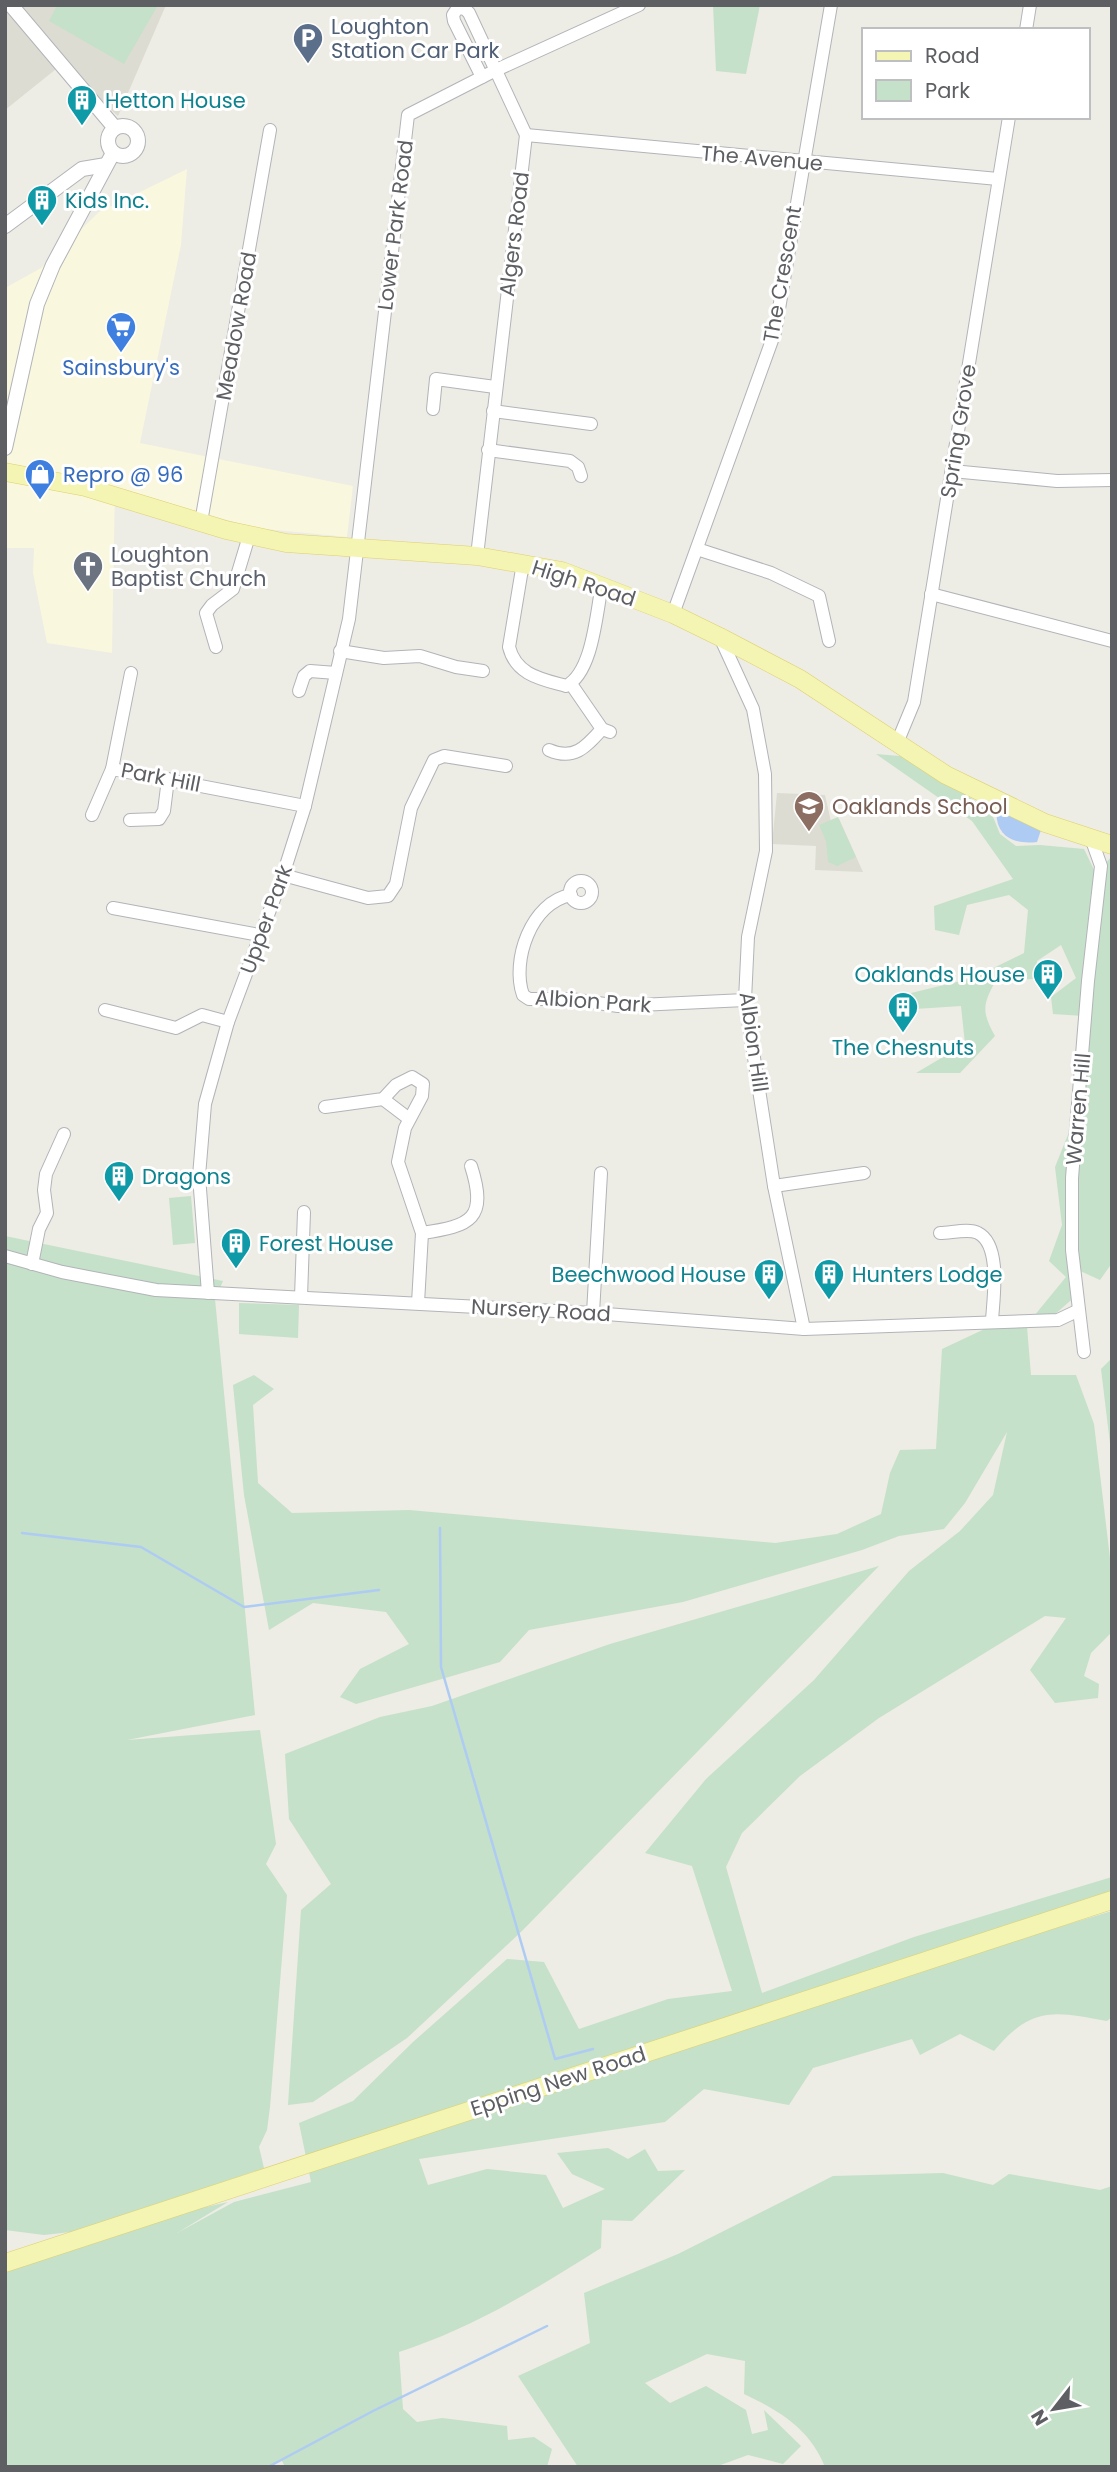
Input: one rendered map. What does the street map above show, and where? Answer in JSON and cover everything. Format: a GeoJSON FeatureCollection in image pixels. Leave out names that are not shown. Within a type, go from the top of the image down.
{"type":"FeatureCollection","features":[{"type":"Feature","properties":{"kind":"main road","name":"High Road"},"geometry":{"type":"LineString","coordinates":[[5,472],[85,487],[250,536],[286,542],[477,556],[562,571],[673,614],[720,637],[800,679],[946,775],[1000,802],[1112,847]]}},
{"type":"Feature","properties":{"kind":"main road","name":"Epping New Road"},"geometry":{"type":"LineString","coordinates":[[5,2263],[1112,1900]]}},
{"type":"Feature","properties":{"kind":"street"},"geometry":{"type":"LineString","coordinates":[[11,5],[115,128]]}},
{"type":"Feature","properties":{"kind":"street","name":"Lower Park Road"},"geometry":{"type":"LineString","coordinates":[[356,547],[408,116],[494,71],[639,5]]}},
{"type":"Feature","properties":{"kind":"street","name":"The Crescent"},"geometry":{"type":"LineString","coordinates":[[673,614],[775,332],[831,5]]}},
{"type":"Feature","properties":{"kind":"street"},"geometry":{"type":"LineString","coordinates":[[1026,28],[1030,5]]}},
{"type":"Feature","properties":{"kind":"street"},"geometry":{"type":"LineString","coordinates":[[482,77],[454,21],[453,15],[457,9],[464,8],[468,13],[526,135]]}},
{"type":"Feature","properties":{"kind":"street","name":"Spring Grove"},"geometry":{"type":"LineString","coordinates":[[897,743],[914,702],[1009,119]]}},
{"type":"Feature","properties":{"kind":"street"},"geometry":{"type":"LineString","coordinates":[[5,226],[82,169],[110,159],[130,155],[138,141],[128,127],[115,128],[108,137],[110,159],[53,265],[37,304],[5,449]]}},
{"type":"Feature","properties":{"kind":"street","name":"Meadow Road"},"geometry":{"type":"LineString","coordinates":[[201,522],[270,130]]}},
{"type":"Feature","properties":{"kind":"street","name":"The Avenue"},"geometry":{"type":"LineString","coordinates":[[526,135],[802,163],[998,179]]}},
{"type":"Feature","properties":{"kind":"street","name":"Algers Road"},"geometry":{"type":"LineString","coordinates":[[477,556],[526,135]]}},
{"type":"Feature","properties":{"kind":"street"},"geometry":{"type":"LineString","coordinates":[[433,409],[436,379],[495,387]]}},
{"type":"Feature","properties":{"kind":"street"},"geometry":{"type":"LineString","coordinates":[[493,411],[591,424]]}},
{"type":"Feature","properties":{"kind":"street"},"geometry":{"type":"LineString","coordinates":[[488,450],[570,461],[578,467],[581,476]]}},
{"type":"Feature","properties":{"kind":"street"},"geometry":{"type":"LineString","coordinates":[[952,471],[1057,481],[1112,480]]}},
{"type":"Feature","properties":{"kind":"street"},"geometry":{"type":"LineString","coordinates":[[216,647],[206,613],[233,589],[250,536]]}},
{"type":"Feature","properties":{"kind":"street","name":"Upper Park"},"geometry":{"type":"LineString","coordinates":[[208,1293],[199,1148],[205,1104],[228,1023],[283,875],[305,806],[349,620],[356,547]]}},
{"type":"Feature","properties":{"kind":"street"},"geometry":{"type":"LineString","coordinates":[[698,549],[771,573],[819,596],[829,641]]}},
{"type":"Feature","properties":{"kind":"street"},"geometry":{"type":"LineString","coordinates":[[523,563],[509,648],[512,659],[522,670],[533,676],[566,686],[571,684],[587,662],[602,585]]}},
{"type":"Feature","properties":{"kind":"street"},"geometry":{"type":"LineString","coordinates":[[931,594],[1112,641]]}},
{"type":"Feature","properties":{"kind":"street","name":"Albion Hill"},"geometry":{"type":"LineString","coordinates":[[720,637],[753,709],[765,774],[766,851],[748,937],[745,1000],[774,1186],[803,1329]]}},
{"type":"Feature","properties":{"kind":"street"},"geometry":{"type":"LineString","coordinates":[[340,651],[384,659],[420,656],[456,667],[483,671]]}},
{"type":"Feature","properties":{"kind":"street"},"geometry":{"type":"LineString","coordinates":[[299,691],[304,676],[310,671],[336,673]]}},
{"type":"Feature","properties":{"kind":"street","name":"Park Hill"},"geometry":{"type":"LineString","coordinates":[[131,673],[112,769],[305,806]]}},
{"type":"Feature","properties":{"kind":"street"},"geometry":{"type":"LineString","coordinates":[[549,750],[563,756],[584,750],[606,731],[571,684]]}},
{"type":"Feature","properties":{"kind":"street"},"geometry":{"type":"LineString","coordinates":[[283,875],[368,898],[388,896],[396,884],[411,808],[433,760],[444,756],[506,766]]}},
{"type":"Feature","properties":{"kind":"street"},"geometry":{"type":"LineString","coordinates":[[92,815],[112,769]]}},
{"type":"Feature","properties":{"kind":"street"},"geometry":{"type":"LineString","coordinates":[[130,820],[159,819],[164,811],[168,779]]}},
{"type":"Feature","properties":{"kind":"street","name":"Warren Hill"},"geometry":{"type":"LineString","coordinates":[[1091,838],[1101,866]]}},
{"type":"Feature","properties":{"kind":"street","name":"Warren Hill"},"geometry":{"type":"LineString","coordinates":[[1084,1352],[1077,1311],[1072,1250],[1072,1178],[1088,981],[1101,866],[1112,847]]}},
{"type":"Feature","properties":{"kind":"street","name":"Albion Park"},"geometry":{"type":"LineString","coordinates":[[570,895],[554,901],[536,918],[520,962],[519,985],[523,995],[529,999],[571,999],[618,1006],[745,1000]]}},
{"type":"Feature","properties":{"kind":"street"},"geometry":{"type":"LineString","coordinates":[[119,913],[259,935]]}},
{"type":"Feature","properties":{"kind":"street"},"geometry":{"type":"LineString","coordinates":[[105,1010],[176,1028],[202,1015],[228,1023]]}},
{"type":"Feature","properties":{"kind":"street"},"geometry":{"type":"LineString","coordinates":[[325,1107],[383,1099],[407,1078],[421,1080],[424,1088],[422,1096],[408,1118],[398,1162],[422,1233],[418,1303]]}},
{"type":"Feature","properties":{"kind":"street"},"geometry":{"type":"LineString","coordinates":[[383,1099],[408,1118]]}},
{"type":"Feature","properties":{"kind":"street"},"geometry":{"type":"LineString","coordinates":[[33,1264],[40,1229],[47,1213],[44,1190],[46,1174],[64,1134]]}},
{"type":"Feature","properties":{"kind":"street"},"geometry":{"type":"LineString","coordinates":[[422,1233],[460,1227],[472,1216],[479,1192],[471,1166]]}},
{"type":"Feature","properties":{"kind":"street"},"geometry":{"type":"LineString","coordinates":[[593,1313],[601,1172]]}},
{"type":"Feature","properties":{"kind":"street"},"geometry":{"type":"LineString","coordinates":[[774,1186],[864,1173]]}},
{"type":"Feature","properties":{"kind":"street"},"geometry":{"type":"LineString","coordinates":[[301,1297],[304,1212]]}},
{"type":"Feature","properties":{"kind":"street"},"geometry":{"type":"LineString","coordinates":[[940,1233],[971,1231],[986,1240],[993,1255],[992,1321]]}},
{"type":"Feature","properties":{"kind":"street","name":"Nursery Road"},"geometry":{"type":"LineString","coordinates":[[5,1256],[156,1290],[593,1313],[803,1329],[1058,1320],[1077,1311]]}},
{"type":"Feature","properties":{"kind":"shaded area"},"geometry":{"type":"Polygon","coordinates":[[[5,5],[166,5],[118,116],[61,65],[5,110],[5,5]]]}},
{"type":"Feature","properties":{"kind":"shaded area"},"geometry":{"type":"Polygon","coordinates":[[[187,169],[181,245],[140,443],[353,486],[347,537],[255,528],[115,488],[112,653],[47,643],[33,573],[34,548],[5,548],[5,288],[41,268],[99,212],[187,169]]]}},
{"type":"Feature","properties":{"kind":"shaded area","name":"Oaklands School"},"geometry":{"type":"Polygon","coordinates":[[[777,793],[825,795],[831,822],[839,819],[863,872],[815,870],[816,846],[772,844],[777,793]]]}},
{"type":"Feature","properties":{"kind":"green space"},"geometry":{"type":"Polygon","coordinates":[[[57,5],[158,5],[124,64],[49,21],[57,5]]]}},
{"type":"Feature","properties":{"kind":"green space"},"geometry":{"type":"Polygon","coordinates":[[[713,5],[760,5],[746,74],[716,71],[713,5]]]}},
{"type":"Feature","properties":{"kind":"green space"},"geometry":{"type":"Polygon","coordinates":[[[876,754],[911,757],[991,812],[1000,834],[1016,846],[1084,849],[1096,874],[1112,856],[1112,1263],[1100,1280],[1078,1270],[1077,1295],[1054,1315],[1034,1316],[1066,1277],[1049,1261],[1062,1225],[1055,1167],[1086,1090],[1084,1016],[1053,1014],[1051,997],[1076,978],[1061,945],[1037,961],[1036,979],[996,980],[985,1008],[987,1020],[995,1036],[960,1073],[916,1073],[965,1044],[961,1006],[915,1009],[911,993],[973,978],[1024,953],[1028,910],[1009,895],[967,905],[959,935],[935,930],[934,906],[1013,879],[972,821],[876,754]]]}},
{"type":"Feature","properties":{"kind":"green space"},"geometry":{"type":"Polygon","coordinates":[[[838,817],[856,857],[837,866],[828,862],[826,841],[819,825],[838,817]]]}},
{"type":"Feature","properties":{"kind":"green space"},"geometry":{"type":"Polygon","coordinates":[[[191,1196],[195,1243],[173,1245],[169,1198],[191,1196]]]}},
{"type":"Feature","properties":{"kind":"green space"},"geometry":{"type":"Polygon","coordinates":[[[5,1236],[223,1281],[215,1299],[255,1715],[127,1740],[260,1730],[276,1844],[266,1864],[287,1895],[270,2107],[267,2130],[259,2147],[264,2168],[79,2231],[44,2235],[5,2230],[5,1236]]]}},
{"type":"Feature","properties":{"kind":"green space"},"geometry":{"type":"Polygon","coordinates":[[[239,1303],[299,1305],[298,1338],[239,1334],[239,1303]]]}},
{"type":"Feature","properties":{"kind":"green space"},"geometry":{"type":"Polygon","coordinates":[[[991,1326],[1027,1327],[1031,1375],[1076,1375],[1094,1424],[1110,1558],[1112,1632],[1091,1653],[1084,1676],[1099,1684],[1098,1698],[1055,1703],[1030,1670],[1066,1618],[1045,1616],[879,1718],[800,1776],[742,1833],[726,1867],[762,1993],[914,1937],[1112,1877],[1112,1892],[306,2157],[299,2123],[353,2101],[413,2042],[507,1959],[544,1962],[579,2029],[668,1999],[732,1991],[692,1866],[645,1853],[706,1779],[814,1680],[909,1571],[960,1531],[993,1495],[1007,1432],[965,1503],[944,1529],[899,1536],[862,1550],[683,1602],[529,1630],[500,1662],[356,1704],[340,1697],[360,1669],[409,1644],[386,1612],[313,1603],[269,1630],[244,1495],[233,1385],[254,1375],[274,1389],[253,1405],[258,1483],[292,1513],[409,1510],[775,1543],[837,1534],[881,1514],[890,1473],[900,1450],[936,1449],[942,1349],[991,1326]]]}},
{"type":"Feature","properties":{"kind":"green space"},"geometry":{"type":"Polygon","coordinates":[[[1112,1358],[1112,1460],[1101,1369],[1112,1358]]]}},
{"type":"Feature","properties":{"kind":"green space"},"geometry":{"type":"Polygon","coordinates":[[[879,1566],[522,1931],[407,2038],[313,2102],[288,2105],[301,1910],[331,1884],[289,1819],[285,1754],[380,1717],[432,1706],[610,1644],[879,1566]]]}},
{"type":"Feature","properties":{"kind":"green space"},"geometry":{"type":"Polygon","coordinates":[[[1112,1911],[1112,2017],[1107,2021],[1072,2015],[1044,2015],[1020,2026],[994,2051],[960,2034],[920,2055],[912,2039],[813,2068],[789,2105],[704,2089],[665,2122],[419,2159],[428,2185],[487,2169],[546,2175],[563,2208],[605,2189],[572,2174],[557,2153],[608,2148],[628,2159],[645,2149],[658,2171],[685,2170],[632,2221],[602,2220],[601,2248],[528,2293],[478,2319],[399,2352],[403,2409],[417,2422],[442,2418],[507,2426],[508,2440],[534,2437],[552,2449],[547,2467],[285,2467],[281,2459],[268,2467],[5,2467],[5,2271],[193,2210],[228,2202],[177,2233],[234,2202],[311,2182],[309,2172],[949,1960],[1112,1911]]]}},
{"type":"Feature","properties":{"kind":"green space"},"geometry":{"type":"Polygon","coordinates":[[[943,2173],[993,2185],[1009,2174],[1100,2190],[1112,2186],[1112,2467],[825,2467],[819,2454],[802,2432],[770,2407],[744,2394],[745,2361],[707,2354],[645,2383],[670,2403],[706,2386],[746,2410],[752,2434],[768,2430],[764,2410],[801,2446],[783,2464],[748,2455],[715,2467],[578,2467],[518,2376],[590,2343],[584,2293],[678,2254],[833,2176],[943,2173]]]}},
{"type":"Feature","properties":{"kind":"water"},"geometry":{"type":"Polygon","coordinates":[[[997,806],[1042,827],[1037,842],[1020,842],[1006,836],[998,824],[997,806]]]}},
{"type":"Feature","properties":{"kind":"waterway"},"geometry":{"type":"LineString","coordinates":[[440,1528],[441,1667],[555,2059],[593,2049]]}},
{"type":"Feature","properties":{"kind":"waterway"},"geometry":{"type":"LineString","coordinates":[[22,1533],[141,1547],[244,1607],[379,1590]]}},
{"type":"Feature","properties":{"kind":"waterway"},"geometry":{"type":"LineString","coordinates":[[268,2467],[373,2411],[547,2326]]}},
{"type":"Feature","properties":{"kind":"place","name":"Loughton Station Car Park"},"geometry":{"type":"Point","coordinates":[308,65]}},
{"type":"Feature","properties":{"kind":"place","name":"Hetton House"},"geometry":{"type":"Point","coordinates":[82,127]}},
{"type":"Feature","properties":{"kind":"place","name":"Kids Inc."},"geometry":{"type":"Point","coordinates":[42,227]}},
{"type":"Feature","properties":{"kind":"place","name":"Sainsbury's"},"geometry":{"type":"Point","coordinates":[121,354]}},
{"type":"Feature","properties":{"kind":"place","name":"Repro @ 96"},"geometry":{"type":"Point","coordinates":[40,501]}},
{"type":"Feature","properties":{"kind":"place","name":"Loughton Baptist Church"},"geometry":{"type":"Point","coordinates":[88,593]}},
{"type":"Feature","properties":{"kind":"place","name":"Oaklands School"},"geometry":{"type":"Point","coordinates":[809,833]}},
{"type":"Feature","properties":{"kind":"place","name":"Oaklands House"},"geometry":{"type":"Point","coordinates":[1048,1001]}},
{"type":"Feature","properties":{"kind":"place","name":"The Chesnuts"},"geometry":{"type":"Point","coordinates":[903,1034]}},
{"type":"Feature","properties":{"kind":"place","name":"Dragons"},"geometry":{"type":"Point","coordinates":[119,1203]}},
{"type":"Feature","properties":{"kind":"place","name":"Forest House"},"geometry":{"type":"Point","coordinates":[236,1270]}},
{"type":"Feature","properties":{"kind":"place","name":"Beechwood House"},"geometry":{"type":"Point","coordinates":[769,1301]}},
{"type":"Feature","properties":{"kind":"place","name":"Hunters Lodge"},"geometry":{"type":"Point","coordinates":[829,1301]}}]}
